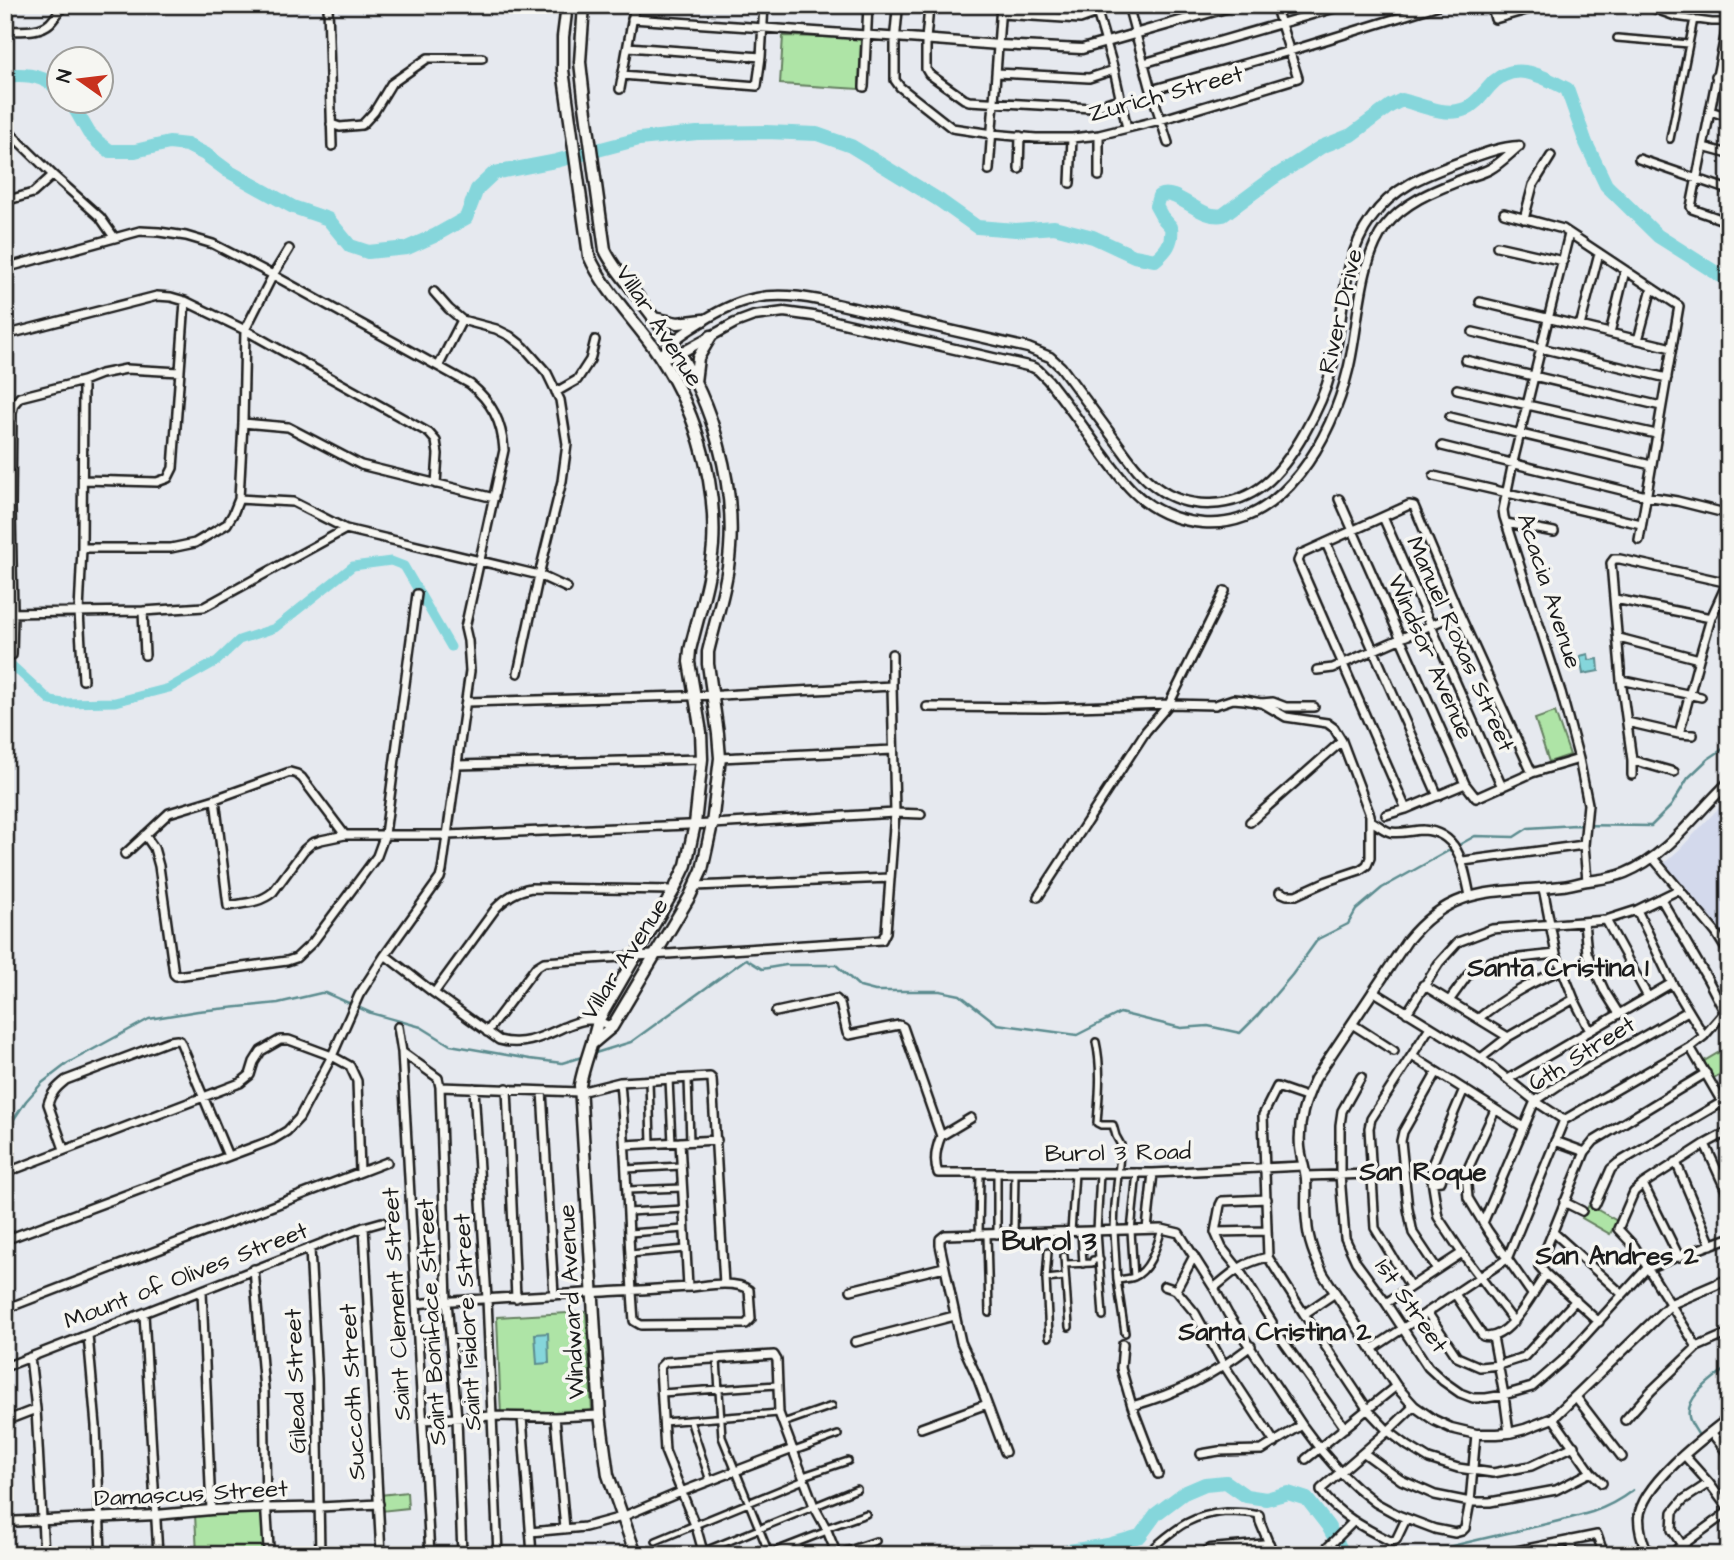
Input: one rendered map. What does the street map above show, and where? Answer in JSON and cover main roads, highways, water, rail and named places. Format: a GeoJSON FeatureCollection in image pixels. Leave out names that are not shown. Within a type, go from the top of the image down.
{"type":"FeatureCollection","features":[{"type":"Feature","properties":{"kind":"main road","name":"Villar Avenue"},"geometry":{"type":"LineString","coordinates":[[567,5],[563,70],[587,248],[593,265],[660,358],[683,400],[697,433],[708,477],[713,534],[710,566],[689,662],[701,732],[702,760],[695,824],[686,866],[598,1021],[593,1043]]}},
{"type":"Feature","properties":{"kind":"main road","name":"Villar Avenue"},"geometry":{"type":"LineString","coordinates":[[584,5],[580,62],[604,243],[608,257],[671,341],[695,383],[713,427],[720,453],[730,524],[728,569],[708,652],[720,758],[712,824],[702,870],[612,1027],[593,1043]]}},
{"type":"Feature","properties":{"kind":"main road"},"geometry":{"type":"LineString","coordinates":[[653,318],[678,323],[703,320]]}},
{"type":"Feature","properties":{"kind":"main road"},"geometry":{"type":"LineString","coordinates":[[695,383],[698,358],[711,336]]}},
{"type":"Feature","properties":{"kind":"main road","name":"Windward Avenue"},"geometry":{"type":"LineString","coordinates":[[593,1043],[582,1072],[580,1089],[600,1415],[608,1475],[635,1552]]}},
{"type":"Feature","properties":{"kind":"water"},"geometry":{"type":"Polygon","coordinates":[[[1588,654],[1589,660],[1598,659],[1599,671],[1583,674],[1580,656],[1588,654]]]}},
{"type":"Feature","properties":{"kind":"water"},"geometry":{"type":"Polygon","coordinates":[[[548,1333],[549,1363],[537,1364],[535,1334],[548,1333]]]}},
{"type":"Feature","properties":{"kind":"waterway"},"geometry":{"type":"LineString","coordinates":[[79,116],[89,133],[110,151],[135,151],[169,143],[187,145],[293,207],[328,219],[350,246],[368,252],[407,248],[466,218],[477,189],[494,173],[556,161],[639,139],[697,133],[766,132],[817,134],[851,146],[939,200],[977,227],[1016,230],[1054,227],[1093,237],[1134,256],[1155,260],[1168,246],[1171,238],[1171,227],[1156,206],[1159,196],[1173,196],[1205,213],[1223,215],[1321,147],[1351,135],[1402,100],[1434,109],[1458,111],[1472,105],[1498,78],[1527,72],[1567,89],[1586,143],[1606,185],[1658,236],[1729,281]]}},
{"type":"Feature","properties":{"kind":"waterway"},"geometry":{"type":"LineString","coordinates":[[5,76],[34,76],[46,81]]}},
{"type":"Feature","properties":{"kind":"waterway"},"geometry":{"type":"LineString","coordinates":[[5,659],[51,701],[115,702],[169,688],[217,661],[239,640],[275,628],[353,566],[391,561],[404,566],[451,647]]}},
{"type":"Feature","properties":{"kind":"waterway"},"geometry":{"type":"LineString","coordinates":[[592,1054],[631,1042],[746,959],[762,969],[786,965],[836,965],[860,987],[875,991],[940,991],[960,995],[997,1024],[1077,1035],[1120,1013],[1181,1028],[1208,1026],[1240,1033],[1292,975],[1318,939],[1348,924],[1356,910],[1382,888],[1475,836],[1514,837],[1528,828],[1575,825],[1651,826],[1671,806],[1688,778],[1708,759],[1729,745]]}},
{"type":"Feature","properties":{"kind":"waterway"},"geometry":{"type":"LineString","coordinates":[[5,1140],[12,1122],[42,1083],[68,1063],[149,1019],[278,1003],[321,993],[371,1013],[421,1027],[450,1045],[562,1063],[585,1056]]}},
{"type":"Feature","properties":{"kind":"waterway"},"geometry":{"type":"LineString","coordinates":[[1699,1436],[1689,1417],[1692,1401],[1702,1388],[1729,1366]]}},
{"type":"Feature","properties":{"kind":"waterway"},"geometry":{"type":"LineString","coordinates":[[1061,1555],[1140,1536],[1156,1514],[1184,1493],[1205,1484],[1226,1482],[1246,1496],[1266,1499],[1288,1493],[1307,1499],[1328,1526],[1344,1555]]}},
{"type":"Feature","properties":{"kind":"waterway"},"geometry":{"type":"LineString","coordinates":[[1419,1555],[1592,1512],[1633,1490]]}},
{"type":"Feature","properties":{"kind":"district","name":"Santa Cristina 1"},"geometry":{"type":"Point","coordinates":[1558,968]}},
{"type":"Feature","properties":{"kind":"district","name":"San Roque"},"geometry":{"type":"Point","coordinates":[1423,1172]}},
{"type":"Feature","properties":{"kind":"district","name":"Burol 3"},"geometry":{"type":"Point","coordinates":[1049,1241]}},
{"type":"Feature","properties":{"kind":"district","name":"San Andres 2"},"geometry":{"type":"Point","coordinates":[1617,1256]}},
{"type":"Feature","properties":{"kind":"district","name":"Santa Cristina 2"},"geometry":{"type":"Point","coordinates":[1275,1332]}}]}
